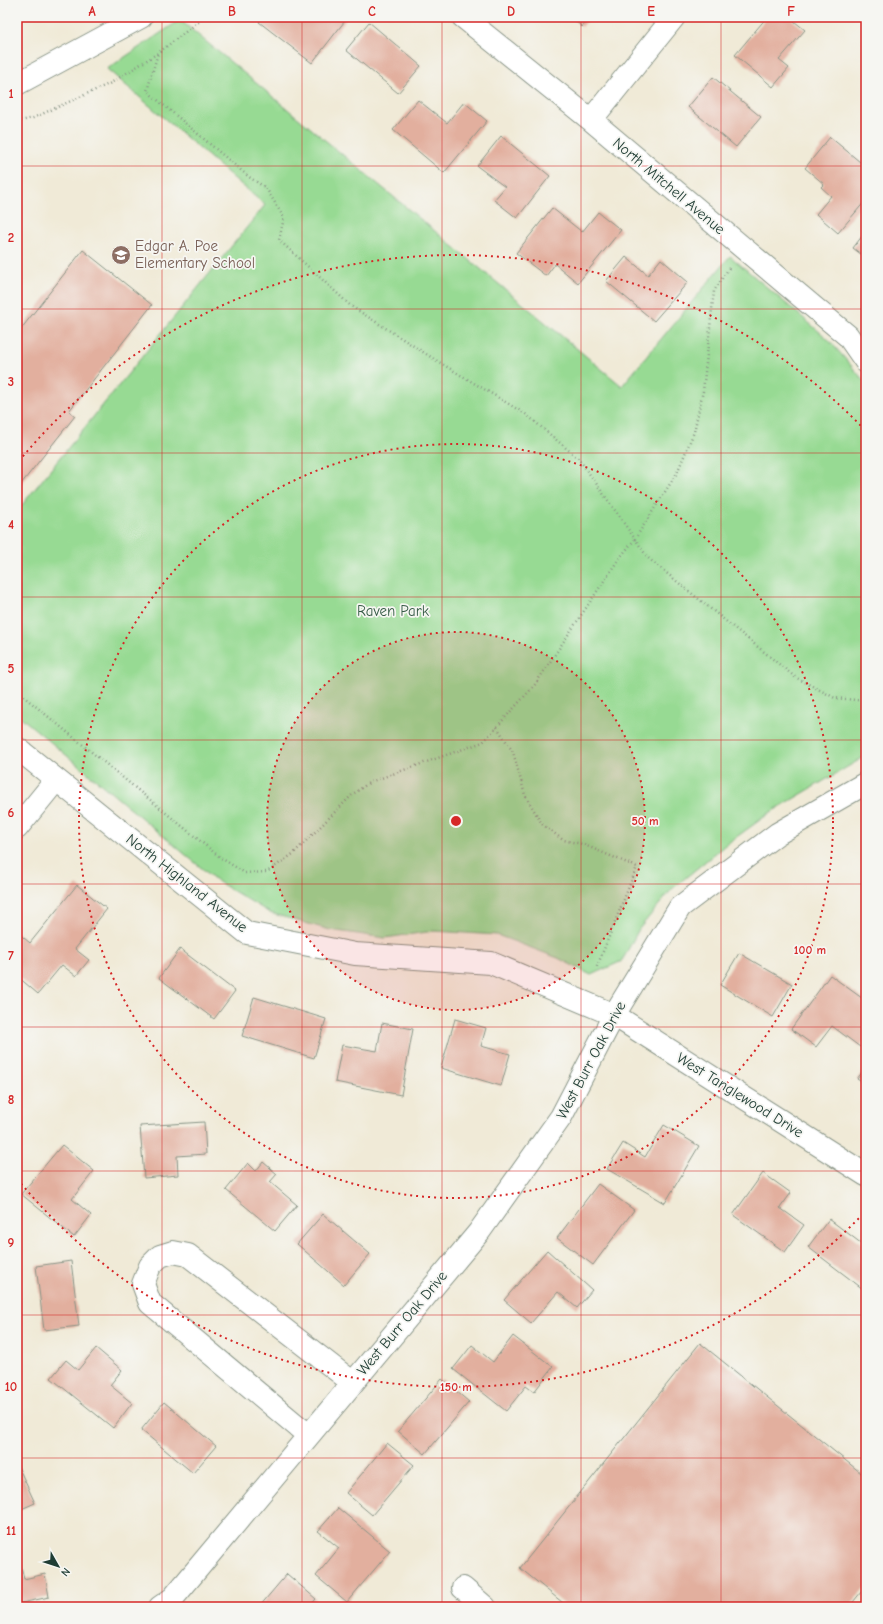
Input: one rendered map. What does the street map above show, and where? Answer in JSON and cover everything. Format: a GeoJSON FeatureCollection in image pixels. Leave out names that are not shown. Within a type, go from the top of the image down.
{"type":"FeatureCollection","features":[{"type":"Feature","properties":{"kind":"street"},"geometry":{"type":"LineString","coordinates":[[17,84],[141,17]]}},
{"type":"Feature","properties":{"kind":"street","name":"North Mitchell Avenue"},"geometry":{"type":"LineString","coordinates":[[463,17],[591,120],[848,336],[866,362]]}},
{"type":"Feature","properties":{"kind":"street"},"geometry":{"type":"LineString","coordinates":[[591,120],[674,17]]}},
{"type":"Feature","properties":{"kind":"street","name":"North Highland Avenue"},"geometry":{"type":"LineString","coordinates":[[17,748],[247,932],[355,954],[492,962],[614,1015]]}},
{"type":"Feature","properties":{"kind":"street"},"geometry":{"type":"LineString","coordinates":[[17,828],[56,780]]}},
{"type":"Feature","properties":{"kind":"street","name":"West Burr Oak Drive"},"geometry":{"type":"LineString","coordinates":[[160,1607],[173,1598],[352,1382],[479,1232],[557,1124],[614,1015],[680,907],[777,834],[866,783]]}},
{"type":"Feature","properties":{"kind":"street","name":"West Tanglewood Drive"},"geometry":{"type":"LineString","coordinates":[[614,1015],[866,1175]]}},
{"type":"Feature","properties":{"kind":"street","name":"West Burr Oak Drive"},"geometry":{"type":"LineString","coordinates":[[308,1435],[150,1303],[143,1284],[150,1266],[160,1256],[173,1252],[188,1255],[352,1382]]}},
{"type":"Feature","properties":{"kind":"street"},"geometry":{"type":"LineString","coordinates":[[463,1588],[486,1607]]}},
{"type":"Feature","properties":{"kind":"path"},"geometry":{"type":"LineString","coordinates":[[17,122],[32,118],[111,83],[158,53],[205,17]]}},
{"type":"Feature","properties":{"kind":"path"},"geometry":{"type":"LineString","coordinates":[[158,53],[147,90],[249,177],[266,188],[284,218],[279,240],[351,306],[434,359],[527,415],[579,459],[648,558],[795,677],[835,698],[866,701]]}},
{"type":"Feature","properties":{"kind":"path"},"geometry":{"type":"LineString","coordinates":[[17,691],[221,858],[245,873],[267,872],[293,854],[353,794],[370,782],[483,742],[534,686],[618,560],[635,539],[677,473],[694,432],[703,391],[714,291],[732,264]]}},
{"type":"Feature","properties":{"kind":"path"},"geometry":{"type":"LineString","coordinates":[[497,727],[513,752],[525,795],[542,824],[563,840],[582,844],[637,867],[596,969]]}},
{"type":"Feature","properties":{"kind":"green space","name":"Raven Park"},"geometry":{"type":"Polygon","coordinates":[[[180,20],[622,386],[730,256],[828,339],[866,383],[866,756],[771,812],[724,846],[672,889],[639,929],[622,961],[591,975],[558,958],[497,935],[434,931],[385,938],[330,930],[270,913],[217,881],[17,714],[17,511],[265,205],[107,69],[180,20]]]}},
{"type":"Feature","properties":{"kind":"building"},"geometry":{"type":"Polygon","coordinates":[[[263,17],[348,17],[312,63],[259,22],[263,17]]]}},
{"type":"Feature","properties":{"kind":"building"},"geometry":{"type":"Polygon","coordinates":[[[571,17],[590,17],[582,27],[571,17]]]}},
{"type":"Feature","properties":{"kind":"building"},"geometry":{"type":"Polygon","coordinates":[[[767,17],[789,17],[805,30],[779,60],[789,68],[773,87],[735,55],[767,17]]]}},
{"type":"Feature","properties":{"kind":"building"},"geometry":{"type":"Polygon","coordinates":[[[369,22],[421,66],[398,93],[346,50],[369,22]]]}},
{"type":"Feature","properties":{"kind":"building"},"geometry":{"type":"Polygon","coordinates":[[[713,77],[761,117],[736,147],[688,107],[713,77]]]}},
{"type":"Feature","properties":{"kind":"building"},"geometry":{"type":"Polygon","coordinates":[[[418,100],[447,123],[464,102],[487,121],[444,173],[393,130],[418,100]]]}},
{"type":"Feature","properties":{"kind":"building"},"geometry":{"type":"Polygon","coordinates":[[[501,136],[550,176],[517,218],[494,200],[505,187],[477,166],[501,136]]]}},
{"type":"Feature","properties":{"kind":"building"},"geometry":{"type":"Polygon","coordinates":[[[830,137],[866,167],[866,200],[838,233],[816,214],[831,196],[821,187],[824,184],[805,168],[830,137]]]}},
{"type":"Feature","properties":{"kind":"building"},"geometry":{"type":"Polygon","coordinates":[[[552,208],[582,232],[598,212],[621,230],[578,283],[555,264],[546,276],[516,253],[552,208]]]}},
{"type":"Feature","properties":{"kind":"building"},"geometry":{"type":"Polygon","coordinates":[[[866,231],[866,258],[853,248],[866,231]]]}},
{"type":"Feature","properties":{"kind":"building"},"geometry":{"type":"Polygon","coordinates":[[[83,250],[152,305],[69,411],[75,416],[17,489],[17,334],[83,250]]]}},
{"type":"Feature","properties":{"kind":"building"},"geometry":{"type":"Polygon","coordinates":[[[626,257],[648,275],[661,259],[688,282],[654,321],[606,281],[626,257]]]}},
{"type":"Feature","properties":{"kind":"building"},"geometry":{"type":"Polygon","coordinates":[[[77,885],[107,909],[75,949],[89,960],[76,976],[62,965],[38,994],[17,976],[17,932],[30,943],[77,885]]]}},
{"type":"Feature","properties":{"kind":"building"},"geometry":{"type":"Polygon","coordinates":[[[180,949],[235,991],[214,1019],[159,978],[180,949]]]}},
{"type":"Feature","properties":{"kind":"building"},"geometry":{"type":"Polygon","coordinates":[[[739,953],[792,984],[773,1017],[720,985],[739,953]]]}},
{"type":"Feature","properties":{"kind":"building"},"geometry":{"type":"Polygon","coordinates":[[[830,975],[866,1001],[866,1039],[860,1047],[832,1026],[816,1047],[791,1029],[830,975]]]}},
{"type":"Feature","properties":{"kind":"building"},"geometry":{"type":"Polygon","coordinates":[[[254,997],[326,1019],[314,1058],[242,1036],[254,997]]]}},
{"type":"Feature","properties":{"kind":"building"},"geometry":{"type":"Polygon","coordinates":[[[455,1019],[486,1028],[481,1046],[510,1054],[501,1086],[441,1068],[455,1019]]]}},
{"type":"Feature","properties":{"kind":"building"},"geometry":{"type":"Polygon","coordinates":[[[382,1023],[413,1029],[401,1095],[335,1082],[342,1045],[377,1051],[382,1023]]]}},
{"type":"Feature","properties":{"kind":"building"},"geometry":{"type":"Polygon","coordinates":[[[866,1067],[866,1085],[857,1079],[866,1067]]]}},
{"type":"Feature","properties":{"kind":"building"},"geometry":{"type":"Polygon","coordinates":[[[204,1122],[206,1154],[177,1156],[178,1175],[144,1178],[140,1126],[204,1122]]]}},
{"type":"Feature","properties":{"kind":"building"},"geometry":{"type":"Polygon","coordinates":[[[664,1125],[699,1146],[665,1203],[607,1169],[623,1143],[645,1157],[664,1125]]]}},
{"type":"Feature","properties":{"kind":"building"},"geometry":{"type":"Polygon","coordinates":[[[62,1145],[94,1171],[72,1199],[91,1215],[74,1237],[21,1194],[62,1145]]]}},
{"type":"Feature","properties":{"kind":"building"},"geometry":{"type":"Polygon","coordinates":[[[263,1162],[277,1174],[270,1182],[297,1205],[275,1231],[226,1190],[248,1163],[256,1171],[263,1162]]]}},
{"type":"Feature","properties":{"kind":"building"},"geometry":{"type":"Polygon","coordinates":[[[763,1173],[791,1193],[780,1208],[804,1225],[785,1252],[733,1215],[763,1173]]]}},
{"type":"Feature","properties":{"kind":"building"},"geometry":{"type":"Polygon","coordinates":[[[598,1184],[634,1210],[593,1265],[557,1238],[598,1184]]]}},
{"type":"Feature","properties":{"kind":"building"},"geometry":{"type":"Polygon","coordinates":[[[323,1214],[370,1254],[344,1285],[297,1244],[323,1214]]]}},
{"type":"Feature","properties":{"kind":"building"},"geometry":{"type":"Polygon","coordinates":[[[829,1219],[866,1247],[866,1285],[863,1289],[808,1247],[829,1219]]]}},
{"type":"Feature","properties":{"kind":"building"},"geometry":{"type":"Polygon","coordinates":[[[547,1250],[592,1290],[577,1308],[558,1292],[531,1323],[504,1300],[547,1250]]]}},
{"type":"Feature","properties":{"kind":"building"},"geometry":{"type":"Polygon","coordinates":[[[71,1261],[79,1326],[44,1330],[36,1266],[71,1261]]]}},
{"type":"Feature","properties":{"kind":"building"},"geometry":{"type":"Polygon","coordinates":[[[513,1336],[553,1367],[534,1392],[526,1386],[506,1411],[453,1369],[472,1345],[493,1362],[513,1336]]]}},
{"type":"Feature","properties":{"kind":"building"},"geometry":{"type":"Polygon","coordinates":[[[700,1343],[866,1477],[866,1586],[849,1607],[568,1607],[520,1568],[700,1343]]]}},
{"type":"Feature","properties":{"kind":"building"},"geometry":{"type":"Polygon","coordinates":[[[96,1348],[122,1370],[110,1385],[132,1403],[113,1428],[51,1378],[66,1360],[78,1370],[96,1348]]]}},
{"type":"Feature","properties":{"kind":"building"},"geometry":{"type":"Polygon","coordinates":[[[442,1379],[469,1402],[425,1454],[398,1431],[442,1379]]]}},
{"type":"Feature","properties":{"kind":"building"},"geometry":{"type":"Polygon","coordinates":[[[164,1402],[216,1446],[193,1473],[141,1430],[164,1402]]]}},
{"type":"Feature","properties":{"kind":"building"},"geometry":{"type":"Polygon","coordinates":[[[387,1443],[414,1465],[372,1515],[346,1493],[387,1443]]]}},
{"type":"Feature","properties":{"kind":"building"},"geometry":{"type":"Polygon","coordinates":[[[17,1464],[35,1503],[17,1511],[17,1464]]]}},
{"type":"Feature","properties":{"kind":"building"},"geometry":{"type":"Polygon","coordinates":[[[338,1508],[390,1551],[347,1602],[316,1576],[339,1548],[318,1531],[338,1508]]]}},
{"type":"Feature","properties":{"kind":"building"},"geometry":{"type":"Polygon","coordinates":[[[17,1547],[24,1579],[45,1574],[49,1597],[17,1604],[17,1547]]]}},
{"type":"Feature","properties":{"kind":"building"},"geometry":{"type":"Polygon","coordinates":[[[287,1574],[316,1599],[309,1607],[259,1607],[287,1574]]]}},
{"type":"Feature","properties":{"kind":"place","name":"Edgar A. Poe Elementary School"},"geometry":{"type":"Point","coordinates":[121,255]}}]}
